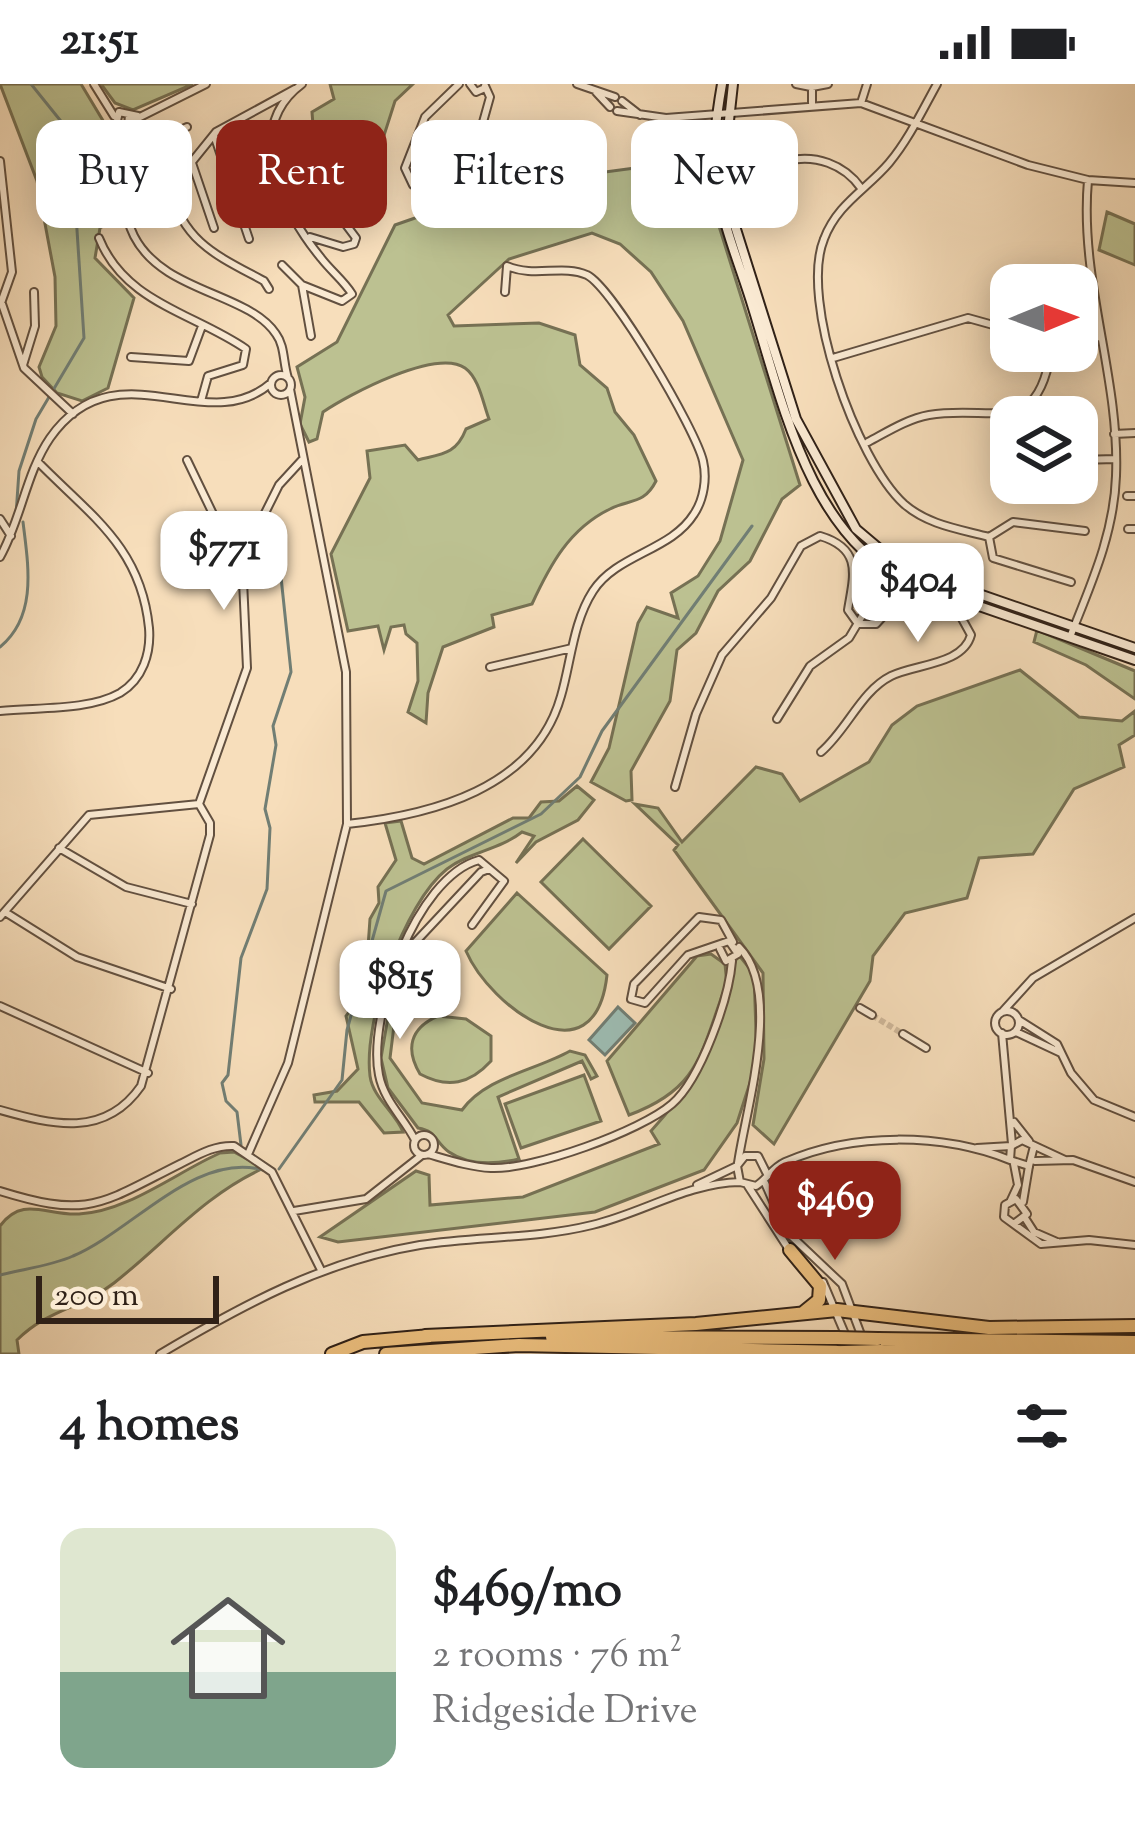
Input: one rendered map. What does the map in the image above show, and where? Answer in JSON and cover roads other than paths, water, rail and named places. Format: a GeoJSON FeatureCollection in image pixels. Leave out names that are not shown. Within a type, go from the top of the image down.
{"type":"FeatureCollection","features":[{"type":"Feature","properties":{"kind":"highway"},"geometry":{"type":"LineString","coordinates":[[790,1250],[820,1286],[819,1300],[802,1314]]}},
{"type":"Feature","properties":{"kind":"highway"},"geometry":{"type":"LineString","coordinates":[[332,1354],[364,1342],[425,1336],[837,1310],[989,1328],[1135,1326]]}},
{"type":"Feature","properties":{"kind":"highway"},"geometry":{"type":"LineString","coordinates":[[425,1336],[845,1348]]}},
{"type":"Feature","properties":{"kind":"highway"},"geometry":{"type":"LineString","coordinates":[[386,1354],[519,1346],[876,1348],[1135,1342]]}},
{"type":"Feature","properties":{"kind":"highway"},"geometry":{"type":"LineString","coordinates":[[876,1348],[1135,1354]]}},
{"type":"Feature","properties":{"kind":"highway"},"geometry":{"type":"LineString","coordinates":[[412,1350],[525,1354]]}},
{"type":"Feature","properties":{"kind":"main road"},"geometry":{"type":"LineString","coordinates":[[722,84],[714,157],[722,206],[793,435],[844,530],[891,568],[937,591],[1135,660]]}},
{"type":"Feature","properties":{"kind":"main road"},"geometry":{"type":"LineString","coordinates":[[733,84],[729,207],[796,419],[856,530],[891,568],[1135,648]]}},
{"type":"Feature","properties":{"kind":"main road"},"geometry":{"type":"LineString","coordinates":[[879,589],[896,585],[937,591]]}},
{"type":"Feature","properties":{"kind":"street"},"geometry":{"type":"LineString","coordinates":[[94,84],[123,118]]}},
{"type":"Feature","properties":{"kind":"street"},"geometry":{"type":"LineString","coordinates":[[123,118],[206,84]]}},
{"type":"Feature","properties":{"kind":"street"},"geometry":{"type":"LineString","coordinates":[[459,84],[425,117],[405,167],[413,185],[471,165],[490,97],[485,85],[476,92],[470,84]]}},
{"type":"Feature","properties":{"kind":"street"},"geometry":{"type":"LineString","coordinates":[[577,84],[619,99],[640,115]]}},
{"type":"Feature","properties":{"kind":"street"},"geometry":{"type":"LineString","coordinates":[[796,84],[812,88],[828,84]]}},
{"type":"Feature","properties":{"kind":"street"},"geometry":{"type":"LineString","coordinates":[[861,103],[868,84]]}},
{"type":"Feature","properties":{"kind":"street"},"geometry":{"type":"LineString","coordinates":[[937,84],[885,167],[832,221],[816,268],[817,304],[866,443],[891,489],[915,512],[989,537]]}},
{"type":"Feature","properties":{"kind":"street"},"geometry":{"type":"LineString","coordinates":[[214,228],[192,163],[214,135],[272,97],[298,87]]}},
{"type":"Feature","properties":{"kind":"street"},"geometry":{"type":"LineString","coordinates":[[282,265],[302,285],[342,301],[352,294],[306,236],[287,203],[268,147],[275,119],[298,87]]}},
{"type":"Feature","properties":{"kind":"street"},"geometry":{"type":"LineString","coordinates":[[812,88],[812,103]]}},
{"type":"Feature","properties":{"kind":"street"},"geometry":{"type":"LineString","coordinates":[[594,89],[614,109],[640,115],[861,103],[1018,162],[1088,180],[1135,183]]}},
{"type":"Feature","properties":{"kind":"street"},"geometry":{"type":"LineString","coordinates":[[123,118],[119,136],[128,219],[145,253],[166,271],[268,324],[281,342],[288,378],[282,392]]}},
{"type":"Feature","properties":{"kind":"street"},"geometry":{"type":"LineString","coordinates":[[214,135],[249,239]]}},
{"type":"Feature","properties":{"kind":"street"},"geometry":{"type":"LineString","coordinates":[[1018,162],[1022,152]]}},
{"type":"Feature","properties":{"kind":"street"},"geometry":{"type":"LineString","coordinates":[[798,160],[817,159],[850,174],[861,188]]}},
{"type":"Feature","properties":{"kind":"street"},"geometry":{"type":"LineString","coordinates":[[0,161],[12,272],[0,302],[23,365],[73,414]]}},
{"type":"Feature","properties":{"kind":"street"},"geometry":{"type":"LineString","coordinates":[[1070,637],[1106,544],[1116,459],[1084,228],[1088,180]]}},
{"type":"Feature","properties":{"kind":"street"},"geometry":{"type":"LineString","coordinates":[[185,228],[194,242],[264,281],[269,289]]}},
{"type":"Feature","properties":{"kind":"street"},"geometry":{"type":"LineString","coordinates":[[306,236],[343,247],[354,244],[349,228]]}},
{"type":"Feature","properties":{"kind":"street"},"geometry":{"type":"LineString","coordinates":[[99,238],[114,267],[132,285],[247,354],[242,365],[208,376],[201,400]]}},
{"type":"Feature","properties":{"kind":"street"},"geometry":{"type":"LineString","coordinates":[[346,824],[449,803],[517,767],[554,718],[572,648],[598,585],[681,529],[695,513],[704,486],[703,461],[643,349],[597,283],[574,272],[527,275],[509,266],[503,274],[505,292]]}},
{"type":"Feature","properties":{"kind":"street"},"geometry":{"type":"LineString","coordinates":[[302,285],[311,336]]}},
{"type":"Feature","properties":{"kind":"street"},"geometry":{"type":"LineString","coordinates":[[23,365],[35,326],[34,292]]}},
{"type":"Feature","properties":{"kind":"street"},"geometry":{"type":"LineString","coordinates":[[833,358],[968,318],[990,324]]}},
{"type":"Feature","properties":{"kind":"street"},"geometry":{"type":"LineString","coordinates":[[130,357],[189,361],[202,326]]}},
{"type":"Feature","properties":{"kind":"street"},"geometry":{"type":"LineString","coordinates":[[262,391],[282,359]]}},
{"type":"Feature","properties":{"kind":"street"},"geometry":{"type":"LineString","coordinates":[[866,443],[921,417],[1007,415],[1024,409],[1042,391],[1046,372]]}},
{"type":"Feature","properties":{"kind":"street"},"geometry":{"type":"LineString","coordinates":[[273,380],[288,378]]}},
{"type":"Feature","properties":{"kind":"street"},"geometry":{"type":"LineString","coordinates":[[249,1152],[288,1063],[346,824],[346,672],[290,404],[273,380]]}},
{"type":"Feature","properties":{"kind":"street"},"geometry":{"type":"LineString","coordinates":[[0,557],[50,437],[73,414],[115,392],[201,400],[282,392]]}},
{"type":"Feature","properties":{"kind":"street"},"geometry":{"type":"LineString","coordinates":[[1114,434],[1135,433]]}},
{"type":"Feature","properties":{"kind":"street"},"geometry":{"type":"LineString","coordinates":[[1098,459],[1116,459]]}},
{"type":"Feature","properties":{"kind":"street"},"geometry":{"type":"LineString","coordinates":[[187,460],[226,543],[242,559]]}},
{"type":"Feature","properties":{"kind":"street"},"geometry":{"type":"LineString","coordinates":[[0,1110],[64,1125],[95,1122],[130,1101],[148,1072],[211,828],[199,804],[248,668],[242,559],[279,485],[302,460]]}},
{"type":"Feature","properties":{"kind":"street"},"geometry":{"type":"LineString","coordinates":[[0,711],[99,700],[120,693],[139,675],[149,646],[145,599],[133,563],[38,462]]}},
{"type":"Feature","properties":{"kind":"street"},"geometry":{"type":"LineString","coordinates":[[0,519],[11,536]]}},
{"type":"Feature","properties":{"kind":"street"},"geometry":{"type":"LineString","coordinates":[[989,537],[1013,522],[1085,531]]}},
{"type":"Feature","properties":{"kind":"street"},"geometry":{"type":"LineString","coordinates":[[989,537],[993,558],[1071,582]]}},
{"type":"Feature","properties":{"kind":"street"},"geometry":{"type":"LineString","coordinates":[[675,787],[696,714],[722,655],[771,598],[805,541],[828,538],[854,566],[857,580],[848,610],[858,624]]}},
{"type":"Feature","properties":{"kind":"street"},"geometry":{"type":"LineString","coordinates":[[777,719],[810,666],[848,640],[891,568]]}},
{"type":"Feature","properties":{"kind":"street"},"geometry":{"type":"LineString","coordinates":[[821,752],[844,732],[880,683],[960,652],[971,637],[960,615],[904,599],[892,602],[876,624],[858,624]]}},
{"type":"Feature","properties":{"kind":"street"},"geometry":{"type":"LineString","coordinates":[[490,667],[572,648]]}},
{"type":"Feature","properties":{"kind":"street"},"geometry":{"type":"LineString","coordinates":[[171,989],[77,957],[2,915],[58,848],[96,812],[199,804]]}},
{"type":"Feature","properties":{"kind":"street"},"geometry":{"type":"LineString","coordinates":[[58,848],[126,887],[193,904]]}},
{"type":"Feature","properties":{"kind":"street"},"geometry":{"type":"LineString","coordinates":[[472,925],[503,884],[502,875],[479,860],[461,867],[424,902],[386,998],[377,1060],[386,1096],[417,1142],[445,1159],[493,1168],[520,1166],[656,1115],[684,1091],[728,988],[730,952],[721,920],[697,918],[632,988],[633,1001],[647,1001],[688,956],[706,950],[730,952],[749,960],[757,975],[758,1060],[737,1164],[744,1184],[790,1250],[821,1278],[837,1310],[845,1348]]}},
{"type":"Feature","properties":{"kind":"street"},"geometry":{"type":"LineString","coordinates":[[404,956],[481,872],[490,869]]}},
{"type":"Feature","properties":{"kind":"street"},"geometry":{"type":"LineString","coordinates":[[1135,918],[1033,978],[995,1022],[1002,1034],[1013,1119],[1012,1162],[1018,1184],[1003,1213],[1036,1243],[1135,1245]]}},
{"type":"Feature","properties":{"kind":"street"},"geometry":{"type":"LineString","coordinates":[[1003,1056],[1015,1033],[1024,990]]}},
{"type":"Feature","properties":{"kind":"street"},"geometry":{"type":"LineString","coordinates":[[0,1006],[148,1072]]}},
{"type":"Feature","properties":{"kind":"street"},"geometry":{"type":"LineString","coordinates":[[860,1008],[872,1015]]}},
{"type":"Feature","properties":{"kind":"street"},"geometry":{"type":"LineString","coordinates":[[1004,1011],[1057,1043],[1094,1100],[1135,1117]]}},
{"type":"Feature","properties":{"kind":"street"},"geometry":{"type":"LineString","coordinates":[[1002,1034],[1015,1033],[1061,1053]]}},
{"type":"Feature","properties":{"kind":"street"},"geometry":{"type":"LineString","coordinates":[[903,1034],[926,1048]]}},
{"type":"Feature","properties":{"kind":"street"},"geometry":{"type":"LineString","coordinates":[[1013,1119],[1031,1144],[1025,1218],[1034,1232],[1057,1242]]}},
{"type":"Feature","properties":{"kind":"street"},"geometry":{"type":"LineString","coordinates":[[744,1135],[759,1157],[770,1201],[786,1231],[832,1271],[876,1348]]}},
{"type":"Feature","properties":{"kind":"street"},"geometry":{"type":"LineString","coordinates":[[410,1163],[417,1142],[429,1137],[428,1152]]}},
{"type":"Feature","properties":{"kind":"street"},"geometry":{"type":"LineString","coordinates":[[688,1191],[744,1184],[766,1177],[786,1162],[870,1141],[973,1148],[1031,1144],[1135,1182]]}},
{"type":"Feature","properties":{"kind":"street"},"geometry":{"type":"LineString","coordinates":[[0,1191],[79,1209],[103,1203],[212,1148],[234,1146],[272,1172],[321,1270]]}},
{"type":"Feature","properties":{"kind":"street"},"geometry":{"type":"LineString","coordinates":[[973,1148],[1012,1162],[1065,1160]]}},
{"type":"Feature","properties":{"kind":"street"},"geometry":{"type":"LineString","coordinates":[[292,1211],[366,1199],[428,1152]]}},
{"type":"Feature","properties":{"kind":"street"},"geometry":{"type":"LineString","coordinates":[[160,1354],[255,1299],[321,1270],[408,1247],[593,1225],[688,1191],[737,1164],[759,1157],[786,1162]]}},
{"type":"Feature","properties":{"kind":"street"},"geometry":{"type":"LineString","coordinates":[[770,1201],[771,1180],[786,1162]]}},
{"type":"Feature","properties":{"kind":"street"},"geometry":{"type":"LineString","coordinates":[[1011,1199],[1023,1202]]}},
{"type":"Feature","properties":{"kind":"street"},"geometry":{"type":"LineString","coordinates":[[1015,1223],[1025,1218]]}},
{"type":"Feature","properties":{"kind":"water"},"geometry":{"type":"Polygon","coordinates":[[[618,1007],[635,1023],[605,1055],[589,1040],[618,1007]]]}},
{"type":"Feature","properties":{"kind":"waterway"},"geometry":{"type":"LineString","coordinates":[[16,515],[19,471],[36,419],[84,338],[72,153],[64,125],[31,84]]}},
{"type":"Feature","properties":{"kind":"waterway"},"geometry":{"type":"LineString","coordinates":[[0,647],[20,620],[28,589],[23,522]]}},
{"type":"Feature","properties":{"kind":"waterway"},"geometry":{"type":"LineString","coordinates":[[279,1169],[342,1080],[347,1030],[386,891],[541,814],[580,777],[602,731],[752,526]]}},
{"type":"Feature","properties":{"kind":"waterway"},"geometry":{"type":"LineString","coordinates":[[241,1145],[237,1112],[226,1101],[222,1083],[228,1075],[241,958],[267,889],[270,828],[265,809],[276,745],[273,726],[291,672],[281,577]]}},
{"type":"Feature","properties":{"kind":"waterway"},"geometry":{"type":"LineString","coordinates":[[0,1275],[73,1256],[165,1196],[213,1172],[238,1167],[263,1170]]}},
{"type":"Feature","properties":{"kind":"tunnel"},"geometry":{"type":"LineString","coordinates":[[872,1015],[903,1034]]}}]}
